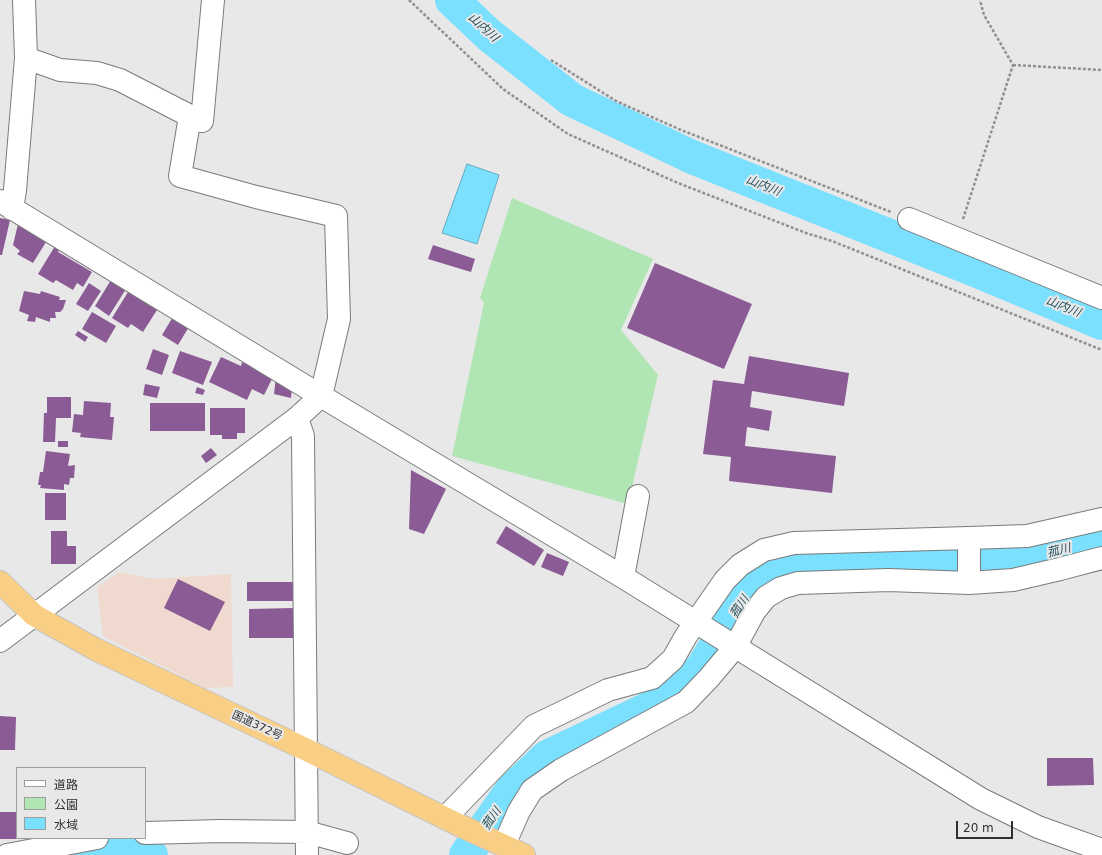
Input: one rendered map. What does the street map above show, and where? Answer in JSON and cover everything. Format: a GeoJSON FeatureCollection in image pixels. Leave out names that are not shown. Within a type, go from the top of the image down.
{"type":"FeatureCollection","features":[{"type":"Feature","properties":{"kind":"highway","name":"国道372号"},"geometry":{"type":"LineString","coordinates":[[0,582],[34,615],[95,649],[524,855]]}},
{"type":"Feature","properties":{"kind":"street"},"geometry":{"type":"LineString","coordinates":[[24,0],[26,58],[15,190],[6,205],[623,577],[981,799],[1038,827],[1102,850]]}},
{"type":"Feature","properties":{"kind":"street"},"geometry":{"type":"LineString","coordinates":[[26,58],[60,70],[97,73],[120,80],[202,121],[213,0]]}},
{"type":"Feature","properties":{"kind":"street"},"geometry":{"type":"LineString","coordinates":[[0,640],[297,418],[321,396],[339,319],[336,216],[256,197],[180,176],[190,116]]}},
{"type":"Feature","properties":{"kind":"street"},"geometry":{"type":"LineString","coordinates":[[909,219],[1102,298]]}},
{"type":"Feature","properties":{"kind":"street"},"geometry":{"type":"LineString","coordinates":[[297,418],[303,436],[307,855]]}},
{"type":"Feature","properties":{"kind":"street"},"geometry":{"type":"LineString","coordinates":[[623,577],[638,496]]}},
{"type":"Feature","properties":{"kind":"street"},"geometry":{"type":"LineString","coordinates":[[452,821],[534,726],[608,690],[652,678],[673,659],[686,636],[700,625],[725,580],[740,565],[764,550],[794,543],[1027,536],[1102,520]]}},
{"type":"Feature","properties":{"kind":"street"},"geometry":{"type":"LineString","coordinates":[[969,538],[969,583]]}},
{"type":"Feature","properties":{"kind":"street"},"geometry":{"type":"LineString","coordinates":[[501,844],[532,790],[562,770],[686,702],[709,678],[733,646],[754,612],[766,597],[781,588],[798,583],[889,580],[969,583],[1013,580],[1102,558]]}},
{"type":"Feature","properties":{"kind":"street"},"geometry":{"type":"LineString","coordinates":[[146,833],[221,831],[307,832],[347,843]]}},
{"type":"Feature","properties":{"kind":"street"},"geometry":{"type":"LineString","coordinates":[[7,855],[92,839]]}},
{"type":"Feature","properties":{"kind":"path"},"geometry":{"type":"LineString","coordinates":[[409,0],[503,89],[568,134],[678,183],[806,233],[832,241],[1102,350]]}},
{"type":"Feature","properties":{"kind":"path"},"geometry":{"type":"LineString","coordinates":[[956,238],[1013,65],[984,15],[980,0]]}},
{"type":"Feature","properties":{"kind":"path"},"geometry":{"type":"LineString","coordinates":[[551,60],[616,101],[681,130],[909,219]]}},
{"type":"Feature","properties":{"kind":"path"},"geometry":{"type":"LineString","coordinates":[[1013,65],[1102,70]]}},
{"type":"Feature","properties":{"kind":"shaded area"},"geometry":{"type":"Polygon","coordinates":[[[119,572],[154,579],[231,574],[233,687],[205,688],[103,636],[97,587],[119,572]]]}},
{"type":"Feature","properties":{"kind":"green space"},"geometry":{"type":"Polygon","coordinates":[[[512,198],[653,259],[621,330],[658,375],[628,504],[452,456],[484,303],[480,298],[512,198]]]}},
{"type":"Feature","properties":{"kind":"water"},"geometry":{"type":"Polygon","coordinates":[[[467,164],[499,175],[477,244],[442,233],[467,164]]]}},
{"type":"Feature","properties":{"kind":"building"},"geometry":{"type":"Polygon","coordinates":[[[0,218],[10,220],[2,255],[0,255],[0,218]]]}},
{"type":"Feature","properties":{"kind":"building"},"geometry":{"type":"Polygon","coordinates":[[[18,224],[46,242],[33,263],[17,254],[20,251],[13,245],[18,224]]]}},
{"type":"Feature","properties":{"kind":"building"},"geometry":{"type":"Polygon","coordinates":[[[433,245],[475,259],[471,272],[428,259],[433,245]]]}},
{"type":"Feature","properties":{"kind":"building"},"geometry":{"type":"Polygon","coordinates":[[[55,246],[60,249],[58,252],[92,272],[83,287],[77,283],[73,290],[56,280],[53,283],[38,274],[55,246]]]}},
{"type":"Feature","properties":{"kind":"building"},"geometry":{"type":"Polygon","coordinates":[[[655,263],[752,304],[724,369],[627,328],[655,263]]]}},
{"type":"Feature","properties":{"kind":"building"},"geometry":{"type":"Polygon","coordinates":[[[111,280],[126,289],[109,316],[95,306],[111,280]]]}},
{"type":"Feature","properties":{"kind":"building"},"geometry":{"type":"Polygon","coordinates":[[[89,283],[101,291],[88,311],[76,304],[89,283]]]}},
{"type":"Feature","properties":{"kind":"building"},"geometry":{"type":"Polygon","coordinates":[[[24,291],[40,294],[41,291],[60,297],[59,300],[66,300],[63,309],[60,312],[55,312],[56,318],[50,318],[50,322],[36,317],[35,322],[27,321],[29,315],[19,311],[24,291]]]}},
{"type":"Feature","properties":{"kind":"building"},"geometry":{"type":"Polygon","coordinates":[[[128,292],[157,310],[143,332],[131,324],[128,328],[112,318],[128,292]]]}},
{"type":"Feature","properties":{"kind":"building"},"geometry":{"type":"Polygon","coordinates":[[[92,312],[116,326],[106,343],[82,329],[92,312]]]}},
{"type":"Feature","properties":{"kind":"building"},"geometry":{"type":"Polygon","coordinates":[[[174,315],[190,325],[178,345],[162,335],[174,315]]]}},
{"type":"Feature","properties":{"kind":"building"},"geometry":{"type":"Polygon","coordinates":[[[78,331],[88,337],[85,342],[75,335],[78,331]]]}},
{"type":"Feature","properties":{"kind":"building"},"geometry":{"type":"Polygon","coordinates":[[[153,349],[169,355],[162,375],[146,369],[153,349]]]}},
{"type":"Feature","properties":{"kind":"building"},"geometry":{"type":"Polygon","coordinates":[[[180,351],[212,362],[203,385],[172,373],[180,351]]]}},
{"type":"Feature","properties":{"kind":"building"},"geometry":{"type":"Polygon","coordinates":[[[749,356],[849,373],[844,406],[752,391],[750,407],[772,411],[769,431],[747,427],[745,446],[836,456],[832,493],[729,481],[731,457],[703,454],[713,380],[744,384],[749,356]]]}},
{"type":"Feature","properties":{"kind":"building"},"geometry":{"type":"Polygon","coordinates":[[[221,357],[241,366],[242,362],[274,375],[264,395],[252,389],[247,400],[209,382],[221,357]]]}},
{"type":"Feature","properties":{"kind":"building"},"geometry":{"type":"Polygon","coordinates":[[[276,377],[292,388],[291,398],[274,394],[276,377]]]}},
{"type":"Feature","properties":{"kind":"building"},"geometry":{"type":"Polygon","coordinates":[[[145,384],[160,387],[157,398],[143,395],[145,384]]]}},
{"type":"Feature","properties":{"kind":"building"},"geometry":{"type":"Polygon","coordinates":[[[197,387],[205,390],[203,395],[195,393],[197,387]]]}},
{"type":"Feature","properties":{"kind":"building"},"geometry":{"type":"Polygon","coordinates":[[[47,397],[71,397],[71,418],[56,418],[55,442],[43,442],[44,413],[47,413],[47,397]]]}},
{"type":"Feature","properties":{"kind":"building"},"geometry":{"type":"Polygon","coordinates":[[[84,401],[111,403],[110,417],[114,417],[112,440],[80,437],[81,433],[72,432],[74,414],[83,415],[84,401]]]}},
{"type":"Feature","properties":{"kind":"building"},"geometry":{"type":"Polygon","coordinates":[[[150,403],[205,403],[205,431],[150,431],[150,403]]]}},
{"type":"Feature","properties":{"kind":"building"},"geometry":{"type":"Polygon","coordinates":[[[210,408],[245,408],[245,433],[237,433],[237,439],[222,439],[222,435],[210,435],[210,408]]]}},
{"type":"Feature","properties":{"kind":"building"},"geometry":{"type":"Polygon","coordinates":[[[58,441],[68,441],[68,447],[58,447],[58,441]]]}},
{"type":"Feature","properties":{"kind":"building"},"geometry":{"type":"Polygon","coordinates":[[[211,448],[217,455],[206,463],[201,456],[211,448]]]}},
{"type":"Feature","properties":{"kind":"building"},"geometry":{"type":"Polygon","coordinates":[[[46,451],[70,454],[68,466],[75,465],[74,478],[70,478],[69,485],[64,484],[64,490],[40,488],[41,485],[38,485],[40,472],[43,472],[46,451]]]}},
{"type":"Feature","properties":{"kind":"building"},"geometry":{"type":"Polygon","coordinates":[[[411,470],[446,489],[424,534],[409,529],[411,470]]]}},
{"type":"Feature","properties":{"kind":"building"},"geometry":{"type":"Polygon","coordinates":[[[45,493],[66,493],[66,520],[45,520],[45,493]]]}},
{"type":"Feature","properties":{"kind":"building"},"geometry":{"type":"Polygon","coordinates":[[[506,526],[544,550],[534,566],[496,543],[506,526]]]}},
{"type":"Feature","properties":{"kind":"building"},"geometry":{"type":"Polygon","coordinates":[[[51,531],[67,531],[67,546],[76,546],[76,564],[51,564],[51,531]]]}},
{"type":"Feature","properties":{"kind":"building"},"geometry":{"type":"Polygon","coordinates":[[[547,553],[569,562],[563,576],[541,567],[547,553]]]}},
{"type":"Feature","properties":{"kind":"building"},"geometry":{"type":"Polygon","coordinates":[[[178,579],[225,602],[210,631],[164,608],[178,579]]]}},
{"type":"Feature","properties":{"kind":"building"},"geometry":{"type":"Polygon","coordinates":[[[247,582],[295,582],[295,601],[247,601],[247,582]]]}},
{"type":"Feature","properties":{"kind":"building"},"geometry":{"type":"Polygon","coordinates":[[[294,608],[295,638],[249,638],[249,609],[294,608]]]}},
{"type":"Feature","properties":{"kind":"building"},"geometry":{"type":"Polygon","coordinates":[[[0,716],[16,717],[15,750],[0,750],[0,716]]]}},
{"type":"Feature","properties":{"kind":"building"},"geometry":{"type":"Polygon","coordinates":[[[1047,758],[1093,758],[1094,785],[1047,786],[1047,758]]]}},
{"type":"Feature","properties":{"kind":"building"},"geometry":{"type":"Polygon","coordinates":[[[0,812],[16,812],[16,839],[0,839],[0,812]]]}},
{"type":"Feature","properties":{"kind":"waterway","name":"山内川"},"geometry":{"type":"LineString","coordinates":[[452,0],[489,35],[572,100],[692,157],[975,270],[1102,323]]}},
{"type":"Feature","properties":{"kind":"waterway","name":"菰川"},"geometry":{"type":"LineString","coordinates":[[466,855],[512,790],[547,757],[673,697],[703,667],[746,596],[767,576],[799,564],[979,562],[1042,555],[1102,540]]}},
{"type":"Feature","properties":{"kind":"waterway","name":"菰川"},"geometry":{"type":"LineString","coordinates":[[73,855],[92,850],[144,852],[151,855]]}}]}
